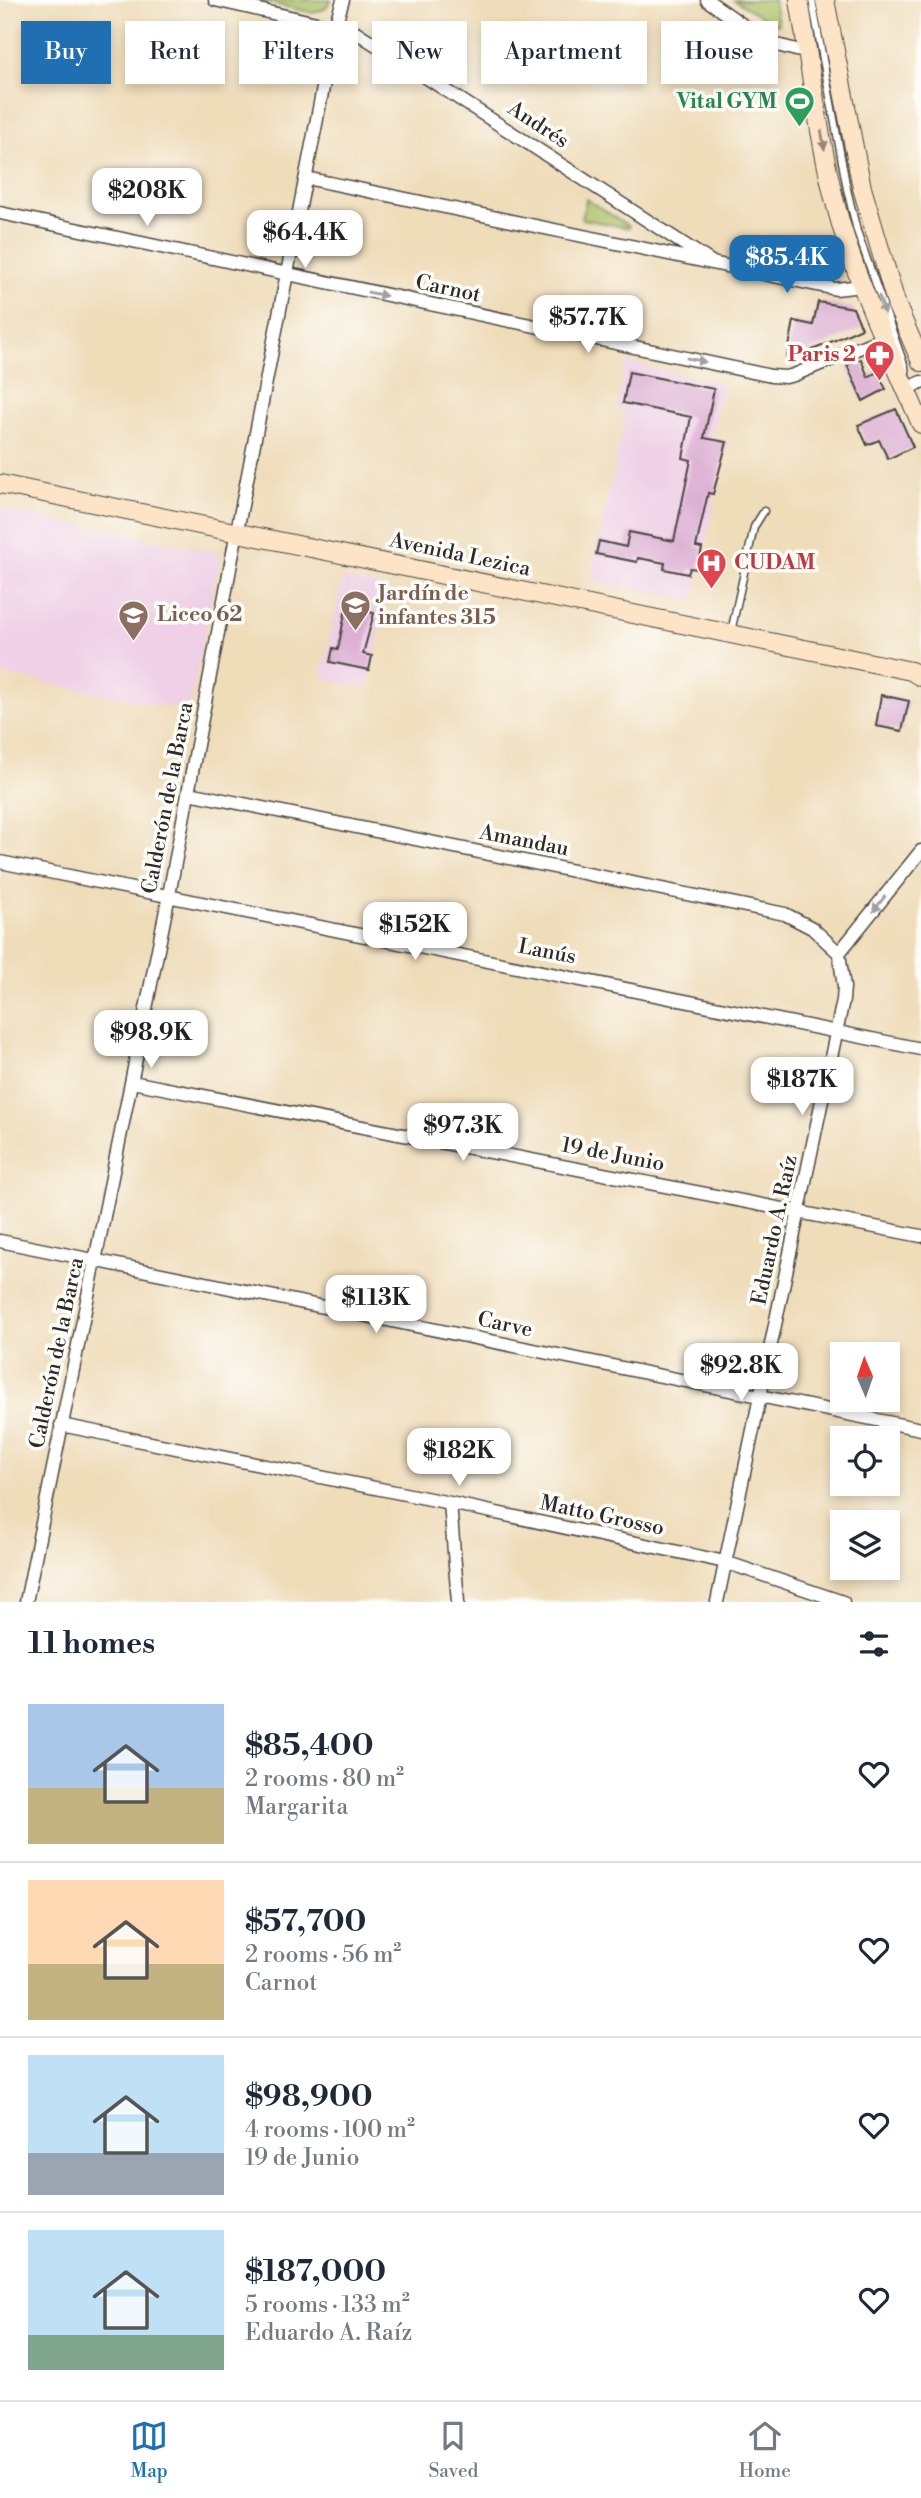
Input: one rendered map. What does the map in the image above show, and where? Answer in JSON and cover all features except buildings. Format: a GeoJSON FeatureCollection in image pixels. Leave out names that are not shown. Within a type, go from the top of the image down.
{"type":"FeatureCollection","features":[{"type":"Feature","properties":{"kind":"street","name":"Calderón de la Barca"},"geometry":{"type":"LineString","coordinates":[[337,21],[343,0]]}},
{"type":"Feature","properties":{"kind":"street"},"geometry":{"type":"LineString","coordinates":[[707,0],[754,33],[777,45],[808,53]]}},
{"type":"Feature","properties":{"kind":"street"},"geometry":{"type":"LineString","coordinates":[[799,0],[837,210],[861,286],[883,338],[914,386],[921,424]]}},
{"type":"Feature","properties":{"kind":"street"},"geometry":{"type":"LineString","coordinates":[[825,0],[862,188],[897,306],[921,362]]}},
{"type":"Feature","properties":{"kind":"street","name":"Andrés"},"geometry":{"type":"LineString","coordinates":[[221,1],[312,21]]}},
{"type":"Feature","properties":{"kind":"street","name":"Andrés"},"geometry":{"type":"LineString","coordinates":[[358,33],[713,262]]}},
{"type":"Feature","properties":{"kind":"street","name":"Calderón de la Barca"},"geometry":{"type":"LineString","coordinates":[[26,1602],[169,895],[324,84]]}},
{"type":"Feature","properties":{"kind":"street"},"geometry":{"type":"LineString","coordinates":[[306,178],[836,289],[861,286]]}},
{"type":"Feature","properties":{"kind":"street","name":"Carnot"},"geometry":{"type":"LineString","coordinates":[[0,213],[781,377],[794,375],[883,338]]}},
{"type":"Feature","properties":{"kind":"street","name":"Avenida Lezica"},"geometry":{"type":"LineString","coordinates":[[0,484],[918,672]]}},
{"type":"Feature","properties":{"kind":"street","name":"Amandau"},"geometry":{"type":"LineString","coordinates":[[189,793],[785,914],[812,928],[839,953]]}},
{"type":"Feature","properties":{"kind":"street"},"geometry":{"type":"LineString","coordinates":[[839,953],[921,850]]}},
{"type":"Feature","properties":{"kind":"street","name":"Lanús"},"geometry":{"type":"LineString","coordinates":[[0,862],[921,1049]]}},
{"type":"Feature","properties":{"kind":"street","name":"Eduardo A. Raíz"},"geometry":{"type":"LineString","coordinates":[[716,1602],[837,1031],[844,987],[839,953]]}},
{"type":"Feature","properties":{"kind":"street","name":"19 de Junio"},"geometry":{"type":"LineString","coordinates":[[132,1082],[921,1236]]}},
{"type":"Feature","properties":{"kind":"street","name":"Carve"},"geometry":{"type":"LineString","coordinates":[[0,1241],[921,1429]]}},
{"type":"Feature","properties":{"kind":"street","name":"Matto Grosso"},"geometry":{"type":"LineString","coordinates":[[61,1425],[450,1503],[725,1562],[843,1602]]}},
{"type":"Feature","properties":{"kind":"street"},"geometry":{"type":"LineString","coordinates":[[450,1503],[458,1602]]}},
{"type":"Feature","properties":{"kind":"lane"},"geometry":{"type":"LineString","coordinates":[[812,0],[849,200],[866,260],[914,386]]}},
{"type":"Feature","properties":{"kind":"lane"},"geometry":{"type":"LineString","coordinates":[[731,634],[754,527],[764,511]]}},
{"type":"Feature","properties":{"kind":"shaded area"},"geometry":{"type":"Polygon","coordinates":[[[762,237],[828,251],[837,274],[770,259],[772,250],[760,247],[762,237]]]}},
{"type":"Feature","properties":{"kind":"shaded area"},"geometry":{"type":"Polygon","coordinates":[[[626,362],[723,383],[711,439],[727,442],[694,601],[591,580],[626,412],[616,409],[626,362]]]}},
{"type":"Feature","properties":{"kind":"shaded area","name":"Liceo 62"},"geometry":{"type":"Polygon","coordinates":[[[0,509],[221,553],[189,711],[0,674],[0,509]]]}},
{"type":"Feature","properties":{"kind":"shaded area","name":"Jardín de infantes 315"},"geometry":{"type":"Polygon","coordinates":[[[343,578],[389,588],[368,688],[321,678],[343,578]]]}},
{"type":"Feature","properties":{"kind":"green space"},"geometry":{"type":"Polygon","coordinates":[[[256,0],[331,0],[325,9],[313,13],[256,0]]]}},
{"type":"Feature","properties":{"kind":"green space"},"geometry":{"type":"Polygon","coordinates":[[[734,0],[774,0],[778,21],[768,21],[734,0]]]}},
{"type":"Feature","properties":{"kind":"green space"},"geometry":{"type":"Polygon","coordinates":[[[586,199],[629,226],[629,228],[582,219],[586,199]]]}},
{"type":"Feature","properties":{"kind":"place","name":"Vital GYM"},"geometry":{"type":"Point","coordinates":[800,129]}},
{"type":"Feature","properties":{"kind":"place","name":"Paris 2"},"geometry":{"type":"Point","coordinates":[879,382]}},
{"type":"Feature","properties":{"kind":"place","name":"CUDAM"},"geometry":{"type":"Point","coordinates":[711,590]}},
{"type":"Feature","properties":{"kind":"place","name":"Jardín de infantes 315"},"geometry":{"type":"Point","coordinates":[355,633]}},
{"type":"Feature","properties":{"kind":"place","name":"Liceo 62"},"geometry":{"type":"Point","coordinates":[134,642]}}]}
